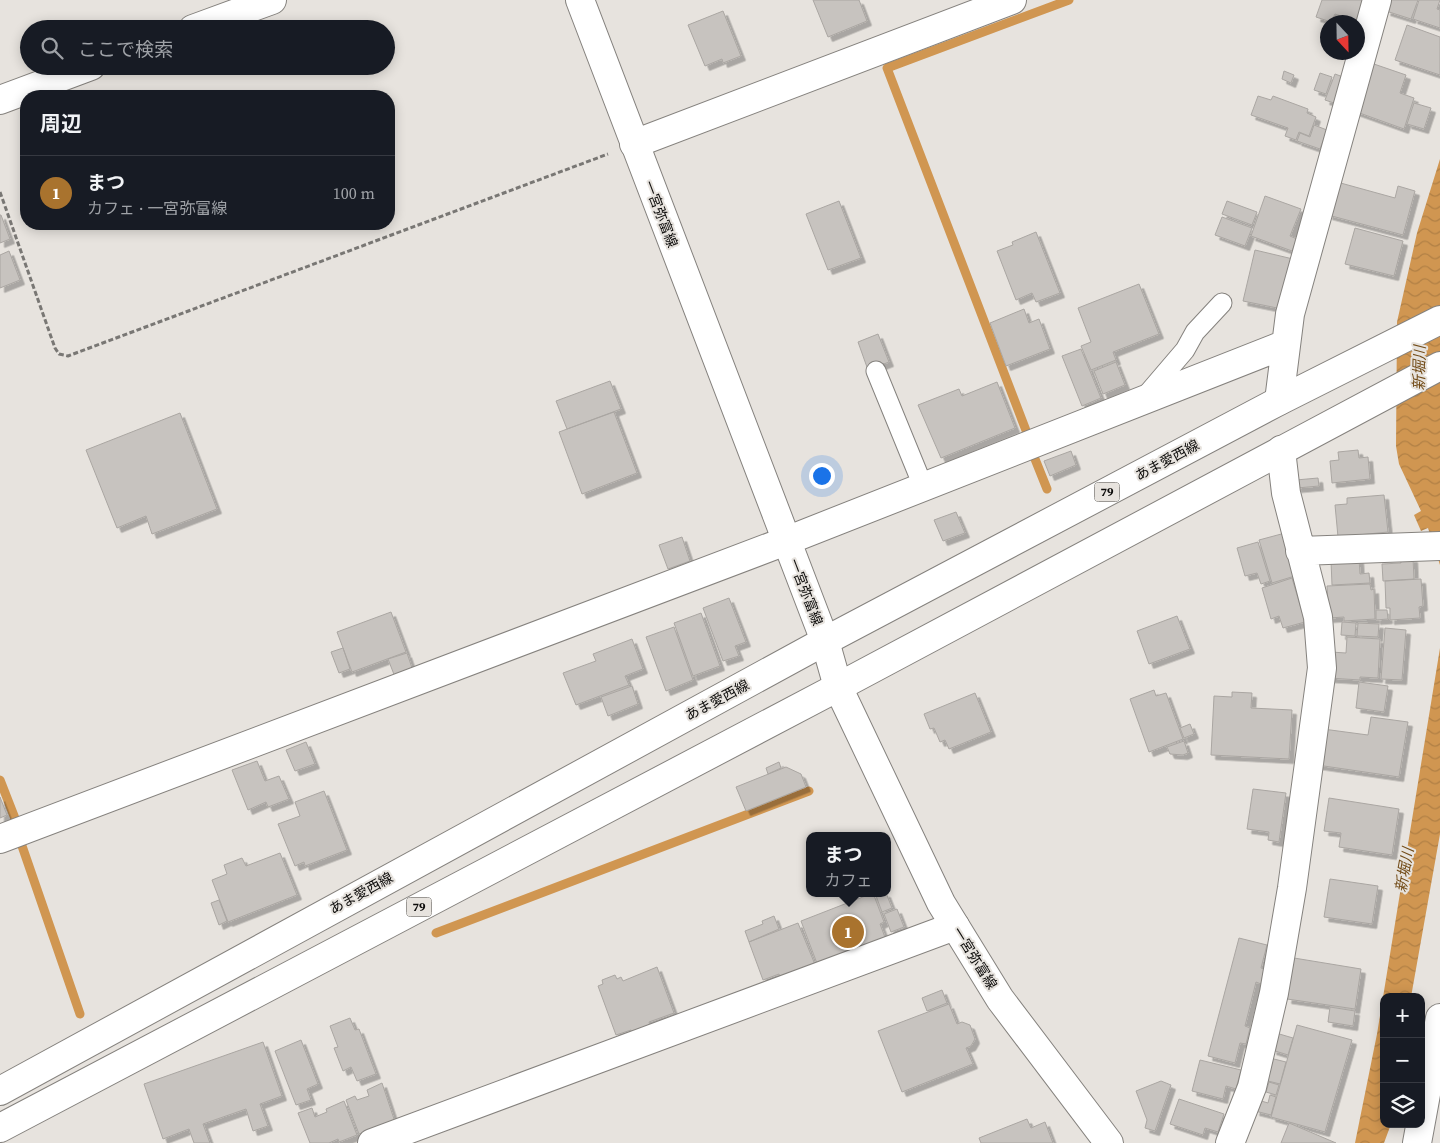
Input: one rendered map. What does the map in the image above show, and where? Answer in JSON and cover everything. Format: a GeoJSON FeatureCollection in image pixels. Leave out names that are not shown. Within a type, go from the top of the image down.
{"type":"FeatureCollection","features":[{"type":"Feature","properties":{"kind":"main road"},"geometry":{"type":"LineString","coordinates":[[218,20],[272,0]]}},
{"type":"Feature","properties":{"kind":"main road","name":"一宮弥富線"},"geometry":{"type":"LineString","coordinates":[[580,0],[825,641],[838,687],[940,903],[1000,999],[1109,1143]]}},
{"type":"Feature","properties":{"kind":"main road"},"geometry":{"type":"LineString","coordinates":[[634,144],[1012,0]]}},
{"type":"Feature","properties":{"kind":"main road"},"geometry":{"type":"LineString","coordinates":[[1279,401],[1290,314],[1377,0]]}},
{"type":"Feature","properties":{"kind":"main road"},"geometry":{"type":"LineString","coordinates":[[27,90],[67,75]]}},
{"type":"Feature","properties":{"kind":"main road"},"geometry":{"type":"LineString","coordinates":[[0,100],[20,93]]}},
{"type":"Feature","properties":{"kind":"main road","name":"あま愛西線"},"geometry":{"type":"LineString","coordinates":[[0,1091],[825,641],[1279,401],[1440,320]]}},
{"type":"Feature","properties":{"kind":"main road"},"geometry":{"type":"LineString","coordinates":[[0,839],[786,541],[1286,344]]}},
{"type":"Feature","properties":{"kind":"main road","name":"79"},"geometry":{"type":"LineString","coordinates":[[0,1128],[838,687],[1440,366]]}},
{"type":"Feature","properties":{"kind":"main road"},"geometry":{"type":"LineString","coordinates":[[1230,1143],[1252,1088],[1274,992],[1292,888],[1322,668],[1318,617],[1286,493],[1281,450]]}},
{"type":"Feature","properties":{"kind":"main road"},"geometry":{"type":"LineString","coordinates":[[1300,551],[1431,546]]}},
{"type":"Feature","properties":{"kind":"main road"},"geometry":{"type":"LineString","coordinates":[[372,1143],[955,926]]}},
{"type":"Feature","properties":{"kind":"main road"},"geometry":{"type":"LineString","coordinates":[[1417,1143],[1440,1018]]}},
{"type":"Feature","properties":{"kind":"lane"},"geometry":{"type":"LineString","coordinates":[[1141,401],[1185,350],[1195,332],[1222,303]]}},
{"type":"Feature","properties":{"kind":"lane"},"geometry":{"type":"LineString","coordinates":[[876,371],[922,486]]}},
{"type":"Feature","properties":{"kind":"path"},"geometry":{"type":"LineString","coordinates":[[0,192],[55,348],[59,354],[68,356],[634,144]]}},
{"type":"Feature","properties":{"kind":"water","name":"新堀川"},"geometry":{"type":"Polygon","coordinates":[[[1440,159],[1440,565],[1428,528],[1421,531],[1414,515],[1421,511],[1399,464],[1396,446],[1397,322],[1417,233],[1440,159]]]}},
{"type":"Feature","properties":{"kind":"water","name":"新堀川"},"geometry":{"type":"Polygon","coordinates":[[[1440,648],[1440,834],[1412,993],[1384,993],[1440,648]]]}},
{"type":"Feature","properties":{"kind":"water"},"geometry":{"type":"Polygon","coordinates":[[[1380,1016],[1380,1128],[1390,1128],[1384,1143],[1355,1143],[1380,1016]]]}},
{"type":"Feature","properties":{"kind":"building"},"geometry":{"type":"Polygon","coordinates":[[[813,0],[859,0],[867,21],[828,37],[813,0]]]}},
{"type":"Feature","properties":{"kind":"building"},"geometry":{"type":"Polygon","coordinates":[[[1322,0],[1366,0],[1361,15],[1335,14],[1320,15],[1320,18],[1316,17],[1322,0]]]}},
{"type":"Feature","properties":{"kind":"building"},"geometry":{"type":"Polygon","coordinates":[[[1390,0],[1418,0],[1411,19],[1386,11],[1390,0]]]}},
{"type":"Feature","properties":{"kind":"building"},"geometry":{"type":"Polygon","coordinates":[[[1419,0],[1440,0],[1437,9],[1440,10],[1440,28],[1413,19],[1419,0]]]}},
{"type":"Feature","properties":{"kind":"building"},"geometry":{"type":"Polygon","coordinates":[[[723,11],[741,56],[723,63],[722,59],[705,66],[688,25],[723,11]]]}},
{"type":"Feature","properties":{"kind":"building"},"geometry":{"type":"Polygon","coordinates":[[[1407,25],[1440,37],[1440,75],[1395,60],[1407,25]]]}},
{"type":"Feature","properties":{"kind":"building"},"geometry":{"type":"Polygon","coordinates":[[[1371,63],[1406,75],[1400,93],[1414,98],[1404,129],[1354,111],[1371,63]]]}},
{"type":"Feature","properties":{"kind":"building"},"geometry":{"type":"Polygon","coordinates":[[[1284,71],[1294,75],[1291,83],[1282,79],[1284,71]]]}},
{"type":"Feature","properties":{"kind":"building"},"geometry":{"type":"Polygon","coordinates":[[[1320,73],[1332,77],[1326,94],[1314,90],[1320,73]]]}},
{"type":"Feature","properties":{"kind":"building"},"geometry":{"type":"Polygon","coordinates":[[[1335,74],[1346,78],[1337,104],[1325,100],[1335,74]]]}},
{"type":"Feature","properties":{"kind":"building"},"geometry":{"type":"Polygon","coordinates":[[[1258,96],[1271,100],[1273,96],[1308,109],[1307,113],[1316,117],[1309,136],[1299,132],[1296,140],[1285,136],[1288,128],[1251,115],[1258,96]]]}},
{"type":"Feature","properties":{"kind":"building"},"geometry":{"type":"Polygon","coordinates":[[[1414,103],[1431,108],[1424,129],[1407,124],[1414,103]]]}},
{"type":"Feature","properties":{"kind":"building"},"geometry":{"type":"Polygon","coordinates":[[[1314,125],[1327,130],[1320,149],[1297,141],[1300,133],[1310,137],[1314,125]]]}},
{"type":"Feature","properties":{"kind":"building"},"geometry":{"type":"Polygon","coordinates":[[[1337,182],[1395,198],[1398,186],[1415,191],[1403,235],[1328,215],[1337,182]]]}},
{"type":"Feature","properties":{"kind":"building"},"geometry":{"type":"Polygon","coordinates":[[[1265,196],[1301,209],[1290,236],[1297,239],[1292,251],[1251,236],[1265,196]]]}},
{"type":"Feature","properties":{"kind":"building"},"geometry":{"type":"Polygon","coordinates":[[[839,201],[861,258],[828,270],[806,214],[839,201]]]}},
{"type":"Feature","properties":{"kind":"building"},"geometry":{"type":"Polygon","coordinates":[[[1227,201],[1257,212],[1252,225],[1222,214],[1227,201]]]}},
{"type":"Feature","properties":{"kind":"building"},"geometry":{"type":"Polygon","coordinates":[[[0,215],[10,239],[0,243],[0,215]]]}},
{"type":"Feature","properties":{"kind":"building"},"geometry":{"type":"Polygon","coordinates":[[[1222,217],[1252,228],[1245,246],[1215,235],[1222,217]]]}},
{"type":"Feature","properties":{"kind":"building"},"geometry":{"type":"Polygon","coordinates":[[[1355,228],[1403,241],[1394,276],[1345,264],[1355,228]]]}},
{"type":"Feature","properties":{"kind":"building"},"geometry":{"type":"Polygon","coordinates":[[[1036,232],[1060,293],[1036,302],[1032,293],[1016,300],[997,251],[1013,245],[1012,242],[1036,232]]]}},
{"type":"Feature","properties":{"kind":"building"},"geometry":{"type":"Polygon","coordinates":[[[1255,250],[1293,259],[1282,309],[1243,301],[1255,250]]]}},
{"type":"Feature","properties":{"kind":"building"},"geometry":{"type":"Polygon","coordinates":[[[9,251],[20,280],[0,288],[0,255],[9,251]]]}},
{"type":"Feature","properties":{"kind":"building"},"geometry":{"type":"Polygon","coordinates":[[[1139,284],[1159,334],[1113,352],[1116,360],[1091,370],[1081,346],[1091,342],[1078,308],[1139,284]]]}},
{"type":"Feature","properties":{"kind":"building"},"geometry":{"type":"Polygon","coordinates":[[[1024,309],[1029,323],[1039,319],[1050,349],[1006,366],[990,323],[1024,309]]]}},
{"type":"Feature","properties":{"kind":"building"},"geometry":{"type":"Polygon","coordinates":[[[878,334],[889,362],[868,370],[858,342],[878,334]]]}},
{"type":"Feature","properties":{"kind":"building"},"geometry":{"type":"Polygon","coordinates":[[[1081,349],[1101,398],[1082,406],[1062,356],[1081,349]]]}},
{"type":"Feature","properties":{"kind":"building"},"geometry":{"type":"Polygon","coordinates":[[[1116,362],[1125,385],[1103,394],[1094,371],[1116,362]]]}},
{"type":"Feature","properties":{"kind":"building"},"geometry":{"type":"Polygon","coordinates":[[[610,381],[621,409],[567,429],[556,401],[610,381]]]}},
{"type":"Feature","properties":{"kind":"building"},"geometry":{"type":"Polygon","coordinates":[[[997,382],[1015,428],[941,458],[918,405],[959,389],[962,396],[997,382]]]}},
{"type":"Feature","properties":{"kind":"building"},"geometry":{"type":"Polygon","coordinates":[[[614,412],[637,473],[582,494],[559,432],[614,412]]]}},
{"type":"Feature","properties":{"kind":"building"},"geometry":{"type":"Polygon","coordinates":[[[180,413],[217,509],[152,534],[146,516],[117,528],[86,450],[180,413]]]}},
{"type":"Feature","properties":{"kind":"building"},"geometry":{"type":"Polygon","coordinates":[[[1358,450],[1359,458],[1368,457],[1370,479],[1332,483],[1330,461],[1339,460],[1338,452],[1358,450]]]}},
{"type":"Feature","properties":{"kind":"building"},"geometry":{"type":"Polygon","coordinates":[[[1071,451],[1076,465],[1050,476],[1044,461],[1071,451]]]}},
{"type":"Feature","properties":{"kind":"building"},"geometry":{"type":"Polygon","coordinates":[[[1318,478],[1319,486],[1297,488],[1296,480],[1318,478]]]}},
{"type":"Feature","properties":{"kind":"building"},"geometry":{"type":"Polygon","coordinates":[[[1384,495],[1388,532],[1338,537],[1335,505],[1347,504],[1347,498],[1384,495]]]}},
{"type":"Feature","properties":{"kind":"building"},"geometry":{"type":"Polygon","coordinates":[[[956,512],[965,533],[943,541],[934,520],[956,512]]]}},
{"type":"Feature","properties":{"kind":"building"},"geometry":{"type":"Polygon","coordinates":[[[1285,533],[1298,575],[1272,583],[1259,540],[1285,533]]]}},
{"type":"Feature","properties":{"kind":"building"},"geometry":{"type":"Polygon","coordinates":[[[682,537],[690,561],[668,569],[659,545],[682,537]]]}},
{"type":"Feature","properties":{"kind":"building"},"geometry":{"type":"Polygon","coordinates":[[[1258,542],[1270,581],[1261,584],[1257,573],[1245,576],[1237,548],[1258,542]]]}},
{"type":"Feature","properties":{"kind":"building"},"geometry":{"type":"Polygon","coordinates":[[[1400,558],[1413,558],[1414,579],[1383,581],[1382,564],[1401,563],[1400,558]]]}},
{"type":"Feature","properties":{"kind":"building"},"geometry":{"type":"Polygon","coordinates":[[[1359,559],[1360,574],[1369,573],[1370,583],[1332,585],[1331,561],[1359,559]]]}},
{"type":"Feature","properties":{"kind":"building"},"geometry":{"type":"Polygon","coordinates":[[[1292,578],[1305,622],[1283,628],[1279,616],[1271,619],[1262,588],[1292,578]]]}},
{"type":"Feature","properties":{"kind":"building"},"geometry":{"type":"Polygon","coordinates":[[[1421,579],[1423,606],[1419,607],[1420,618],[1390,620],[1390,608],[1386,608],[1385,581],[1421,579]]]}},
{"type":"Feature","properties":{"kind":"building"},"geometry":{"type":"Polygon","coordinates":[[[1370,584],[1371,590],[1374,589],[1375,619],[1344,621],[1344,617],[1329,618],[1327,586],[1370,584]]]}},
{"type":"Feature","properties":{"kind":"building"},"geometry":{"type":"Polygon","coordinates":[[[729,598],[746,642],[735,646],[739,656],[723,661],[703,608],[729,598]]]}},
{"type":"Feature","properties":{"kind":"building"},"geometry":{"type":"Polygon","coordinates":[[[1376,610],[1387,610],[1388,619],[1376,620],[1376,610]]]}},
{"type":"Feature","properties":{"kind":"building"},"geometry":{"type":"Polygon","coordinates":[[[391,612],[406,652],[352,672],[337,632],[391,612]]]}},
{"type":"Feature","properties":{"kind":"building"},"geometry":{"type":"Polygon","coordinates":[[[701,613],[720,666],[693,676],[674,623],[701,613]]]}},
{"type":"Feature","properties":{"kind":"building"},"geometry":{"type":"Polygon","coordinates":[[[1177,616],[1190,649],[1149,664],[1137,631],[1177,616]]]}},
{"type":"Feature","properties":{"kind":"building"},"geometry":{"type":"Polygon","coordinates":[[[1342,622],[1356,623],[1355,636],[1341,635],[1342,622]]]}},
{"type":"Feature","properties":{"kind":"building"},"geometry":{"type":"Polygon","coordinates":[[[1358,623],[1379,624],[1378,637],[1357,636],[1358,623]]]}},
{"type":"Feature","properties":{"kind":"building"},"geometry":{"type":"Polygon","coordinates":[[[674,627],[693,680],[666,691],[646,637],[674,627]]]}},
{"type":"Feature","properties":{"kind":"building"},"geometry":{"type":"Polygon","coordinates":[[[1385,628],[1406,630],[1402,680],[1381,679],[1385,628]]]}},
{"type":"Feature","properties":{"kind":"building"},"geometry":{"type":"Polygon","coordinates":[[[1347,637],[1380,639],[1378,678],[1360,677],[1360,680],[1329,678],[1331,652],[1346,653],[1347,637]]]}},
{"type":"Feature","properties":{"kind":"building"},"geometry":{"type":"Polygon","coordinates":[[[632,639],[643,669],[625,676],[629,685],[576,705],[563,673],[596,661],[593,654],[632,639]]]}},
{"type":"Feature","properties":{"kind":"building"},"geometry":{"type":"Polygon","coordinates":[[[343,648],[350,669],[339,673],[331,652],[343,648]]]}},
{"type":"Feature","properties":{"kind":"building"},"geometry":{"type":"Polygon","coordinates":[[[407,653],[413,671],[395,677],[388,659],[407,653]]]}},
{"type":"Feature","properties":{"kind":"building"},"geometry":{"type":"Polygon","coordinates":[[[1359,682],[1388,686],[1384,712],[1356,708],[1359,682]]]}},
{"type":"Feature","properties":{"kind":"building"},"geometry":{"type":"Polygon","coordinates":[[[632,686],[638,704],[608,716],[601,697],[632,686]]]}},
{"type":"Feature","properties":{"kind":"building"},"geometry":{"type":"Polygon","coordinates":[[[1154,690],[1156,696],[1166,693],[1183,739],[1149,752],[1130,699],[1154,690]]]}},
{"type":"Feature","properties":{"kind":"building"},"geometry":{"type":"Polygon","coordinates":[[[1232,692],[1252,693],[1251,708],[1292,710],[1289,759],[1211,755],[1214,696],[1232,697],[1232,692]]]}},
{"type":"Feature","properties":{"kind":"building"},"geometry":{"type":"Polygon","coordinates":[[[975,693],[991,732],[949,749],[945,740],[940,742],[934,728],[930,729],[924,714],[975,693]]]}},
{"type":"Feature","properties":{"kind":"building"},"geometry":{"type":"Polygon","coordinates":[[[1371,717],[1408,722],[1399,777],[1317,765],[1323,729],[1368,735],[1371,717]]]}},
{"type":"Feature","properties":{"kind":"building"},"geometry":{"type":"Polygon","coordinates":[[[1190,724],[1194,734],[1184,738],[1180,728],[1190,724]]]}},
{"type":"Feature","properties":{"kind":"building"},"geometry":{"type":"Polygon","coordinates":[[[1184,741],[1188,753],[1183,755],[1170,754],[1167,747],[1184,741]]]}},
{"type":"Feature","properties":{"kind":"building"},"geometry":{"type":"Polygon","coordinates":[[[306,742],[315,764],[295,771],[286,750],[306,742]]]}},
{"type":"Feature","properties":{"kind":"building"},"geometry":{"type":"Polygon","coordinates":[[[257,761],[265,781],[279,776],[289,799],[268,807],[266,802],[248,810],[232,770],[257,761]]]}},
{"type":"Feature","properties":{"kind":"building"},"geometry":{"type":"Polygon","coordinates":[[[779,762],[781,768],[768,774],[766,768],[779,762]]]}},
{"type":"Feature","properties":{"kind":"building"},"geometry":{"type":"Polygon","coordinates":[[[786,767],[801,774],[806,787],[746,811],[736,787],[786,767]]]}},
{"type":"Feature","properties":{"kind":"building"},"geometry":{"type":"Polygon","coordinates":[[[1253,789],[1286,793],[1279,842],[1268,840],[1269,832],[1247,829],[1253,789]]]}},
{"type":"Feature","properties":{"kind":"building"},"geometry":{"type":"Polygon","coordinates":[[[324,791],[347,850],[305,866],[304,862],[295,866],[278,824],[300,816],[295,802],[324,791]]]}},
{"type":"Feature","properties":{"kind":"building"},"geometry":{"type":"Polygon","coordinates":[[[0,797],[7,815],[0,818],[0,797]]]}},
{"type":"Feature","properties":{"kind":"building"},"geometry":{"type":"Polygon","coordinates":[[[1329,798],[1399,809],[1392,855],[1339,847],[1341,833],[1324,831],[1329,798]]]}},
{"type":"Feature","properties":{"kind":"building"},"geometry":{"type":"Polygon","coordinates":[[[280,853],[297,895],[228,922],[212,880],[227,874],[224,865],[242,858],[246,866],[280,853]]]}},
{"type":"Feature","properties":{"kind":"building"},"geometry":{"type":"Polygon","coordinates":[[[1330,879],[1378,886],[1372,924],[1324,917],[1330,879]]]}},
{"type":"Feature","properties":{"kind":"building"},"geometry":{"type":"Polygon","coordinates":[[[863,897],[875,897],[884,922],[880,924],[886,940],[818,966],[801,921],[863,897]]]}},
{"type":"Feature","properties":{"kind":"building"},"geometry":{"type":"Polygon","coordinates":[[[876,897],[888,897],[892,908],[882,912],[876,897]]]}},
{"type":"Feature","properties":{"kind":"building"},"geometry":{"type":"Polygon","coordinates":[[[219,900],[227,921],[219,925],[211,903],[219,900]]]}},
{"type":"Feature","properties":{"kind":"building"},"geometry":{"type":"Polygon","coordinates":[[[897,909],[904,927],[891,932],[884,914],[897,909]]]}},
{"type":"Feature","properties":{"kind":"building"},"geometry":{"type":"Polygon","coordinates":[[[774,916],[779,929],[749,942],[745,931],[763,924],[762,921],[774,916]]]}},
{"type":"Feature","properties":{"kind":"building"},"geometry":{"type":"Polygon","coordinates":[[[798,923],[816,967],[781,981],[779,974],[763,980],[749,942],[798,923]]]}},
{"type":"Feature","properties":{"kind":"building"},"geometry":{"type":"Polygon","coordinates":[[[1239,938],[1267,945],[1261,968],[1264,969],[1261,984],[1256,982],[1245,1026],[1250,1028],[1246,1044],[1240,1043],[1235,1063],[1208,1056],[1239,938]]]}},
{"type":"Feature","properties":{"kind":"building"},"geometry":{"type":"Polygon","coordinates":[[[1294,958],[1361,969],[1355,1009],[1287,999],[1294,958]]]}},
{"type":"Feature","properties":{"kind":"building"},"geometry":{"type":"Polygon","coordinates":[[[657,967],[674,1013],[649,1022],[650,1026],[632,1033],[631,1030],[616,1035],[598,986],[603,984],[602,980],[615,975],[617,979],[621,977],[623,981],[657,967]]]}},
{"type":"Feature","properties":{"kind":"building"},"geometry":{"type":"Polygon","coordinates":[[[942,990],[947,1003],[927,1011],[922,998],[942,990]]]}},
{"type":"Feature","properties":{"kind":"building"},"geometry":{"type":"Polygon","coordinates":[[[949,1004],[957,1024],[962,1022],[970,1025],[975,1039],[971,1046],[966,1048],[973,1064],[902,1092],[878,1031],[949,1004]]]}},
{"type":"Feature","properties":{"kind":"building"},"geometry":{"type":"Polygon","coordinates":[[[1330,1007],[1355,1011],[1353,1026],[1328,1022],[1330,1007]]]}},
{"type":"Feature","properties":{"kind":"building"},"geometry":{"type":"Polygon","coordinates":[[[350,1018],[355,1030],[359,1029],[376,1074],[357,1081],[351,1067],[343,1071],[334,1048],[338,1047],[330,1026],[350,1018]]]}},
{"type":"Feature","properties":{"kind":"building"},"geometry":{"type":"Polygon","coordinates":[[[1297,1025],[1352,1040],[1325,1132],[1271,1117],[1297,1025]]]}},
{"type":"Feature","properties":{"kind":"building"},"geometry":{"type":"Polygon","coordinates":[[[1276,1033],[1293,1038],[1288,1055],[1272,1050],[1276,1033]]]}},
{"type":"Feature","properties":{"kind":"building"},"geometry":{"type":"Polygon","coordinates":[[[301,1040],[318,1084],[307,1089],[311,1100],[296,1105],[275,1051],[301,1040]]]}},
{"type":"Feature","properties":{"kind":"building"},"geometry":{"type":"Polygon","coordinates":[[[263,1042],[282,1096],[260,1104],[268,1126],[253,1131],[246,1109],[203,1124],[210,1143],[194,1143],[189,1129],[163,1139],[144,1084],[263,1042]]]}},
{"type":"Feature","properties":{"kind":"building"},"geometry":{"type":"Polygon","coordinates":[[[1270,1058],[1286,1062],[1280,1084],[1264,1080],[1270,1058]]]}},
{"type":"Feature","properties":{"kind":"building"},"geometry":{"type":"Polygon","coordinates":[[[1200,1060],[1241,1070],[1236,1089],[1226,1086],[1223,1099],[1192,1091],[1200,1060]]]}},
{"type":"Feature","properties":{"kind":"building"},"geometry":{"type":"Polygon","coordinates":[[[1161,1081],[1171,1085],[1155,1131],[1145,1128],[1147,1120],[1136,1091],[1161,1081]]]}},
{"type":"Feature","properties":{"kind":"building"},"geometry":{"type":"Polygon","coordinates":[[[1269,1082],[1279,1085],[1276,1095],[1266,1092],[1269,1082]]]}},
{"type":"Feature","properties":{"kind":"building"},"geometry":{"type":"Polygon","coordinates":[[[382,1083],[395,1122],[359,1134],[346,1100],[355,1096],[357,1100],[369,1096],[367,1090],[382,1083]]]}},
{"type":"Feature","properties":{"kind":"building"},"geometry":{"type":"Polygon","coordinates":[[[1270,1095],[1276,1097],[1271,1115],[1255,1111],[1258,1100],[1268,1103],[1270,1095]]]}},
{"type":"Feature","properties":{"kind":"building"},"geometry":{"type":"Polygon","coordinates":[[[1179,1099],[1224,1114],[1218,1132],[1205,1128],[1203,1135],[1170,1124],[1179,1099]]]}},
{"type":"Feature","properties":{"kind":"building"},"geometry":{"type":"Polygon","coordinates":[[[344,1101],[357,1135],[339,1142],[338,1139],[329,1143],[310,1143],[298,1113],[312,1108],[315,1117],[327,1112],[326,1109],[344,1101]]]}},
{"type":"Feature","properties":{"kind":"building"},"geometry":{"type":"Polygon","coordinates":[[[1027,1119],[1031,1128],[1045,1122],[1053,1143],[981,1143],[979,1138],[1027,1119]]]}},
{"type":"Feature","properties":{"kind":"building"},"geometry":{"type":"Polygon","coordinates":[[[1289,1123],[1336,1143],[1281,1143],[1289,1123]]]}},
{"type":"Feature","properties":{"kind":"waterway"},"geometry":{"type":"LineString","coordinates":[[1027,433],[887,68],[1069,0]]}},
{"type":"Feature","properties":{"kind":"waterway"},"geometry":{"type":"LineString","coordinates":[[1035,459],[1047,489]]}},
{"type":"Feature","properties":{"kind":"waterway"},"geometry":{"type":"LineString","coordinates":[[0,780],[16,821]]}},
{"type":"Feature","properties":{"kind":"waterway"},"geometry":{"type":"LineString","coordinates":[[436,933],[809,791]]}},
{"type":"Feature","properties":{"kind":"waterway"},"geometry":{"type":"LineString","coordinates":[[21,843],[80,1014]]}},
{"type":"Feature","properties":{"kind":"place","name":"まつ"},"geometry":{"type":"Point","coordinates":[848,932]}}]}
